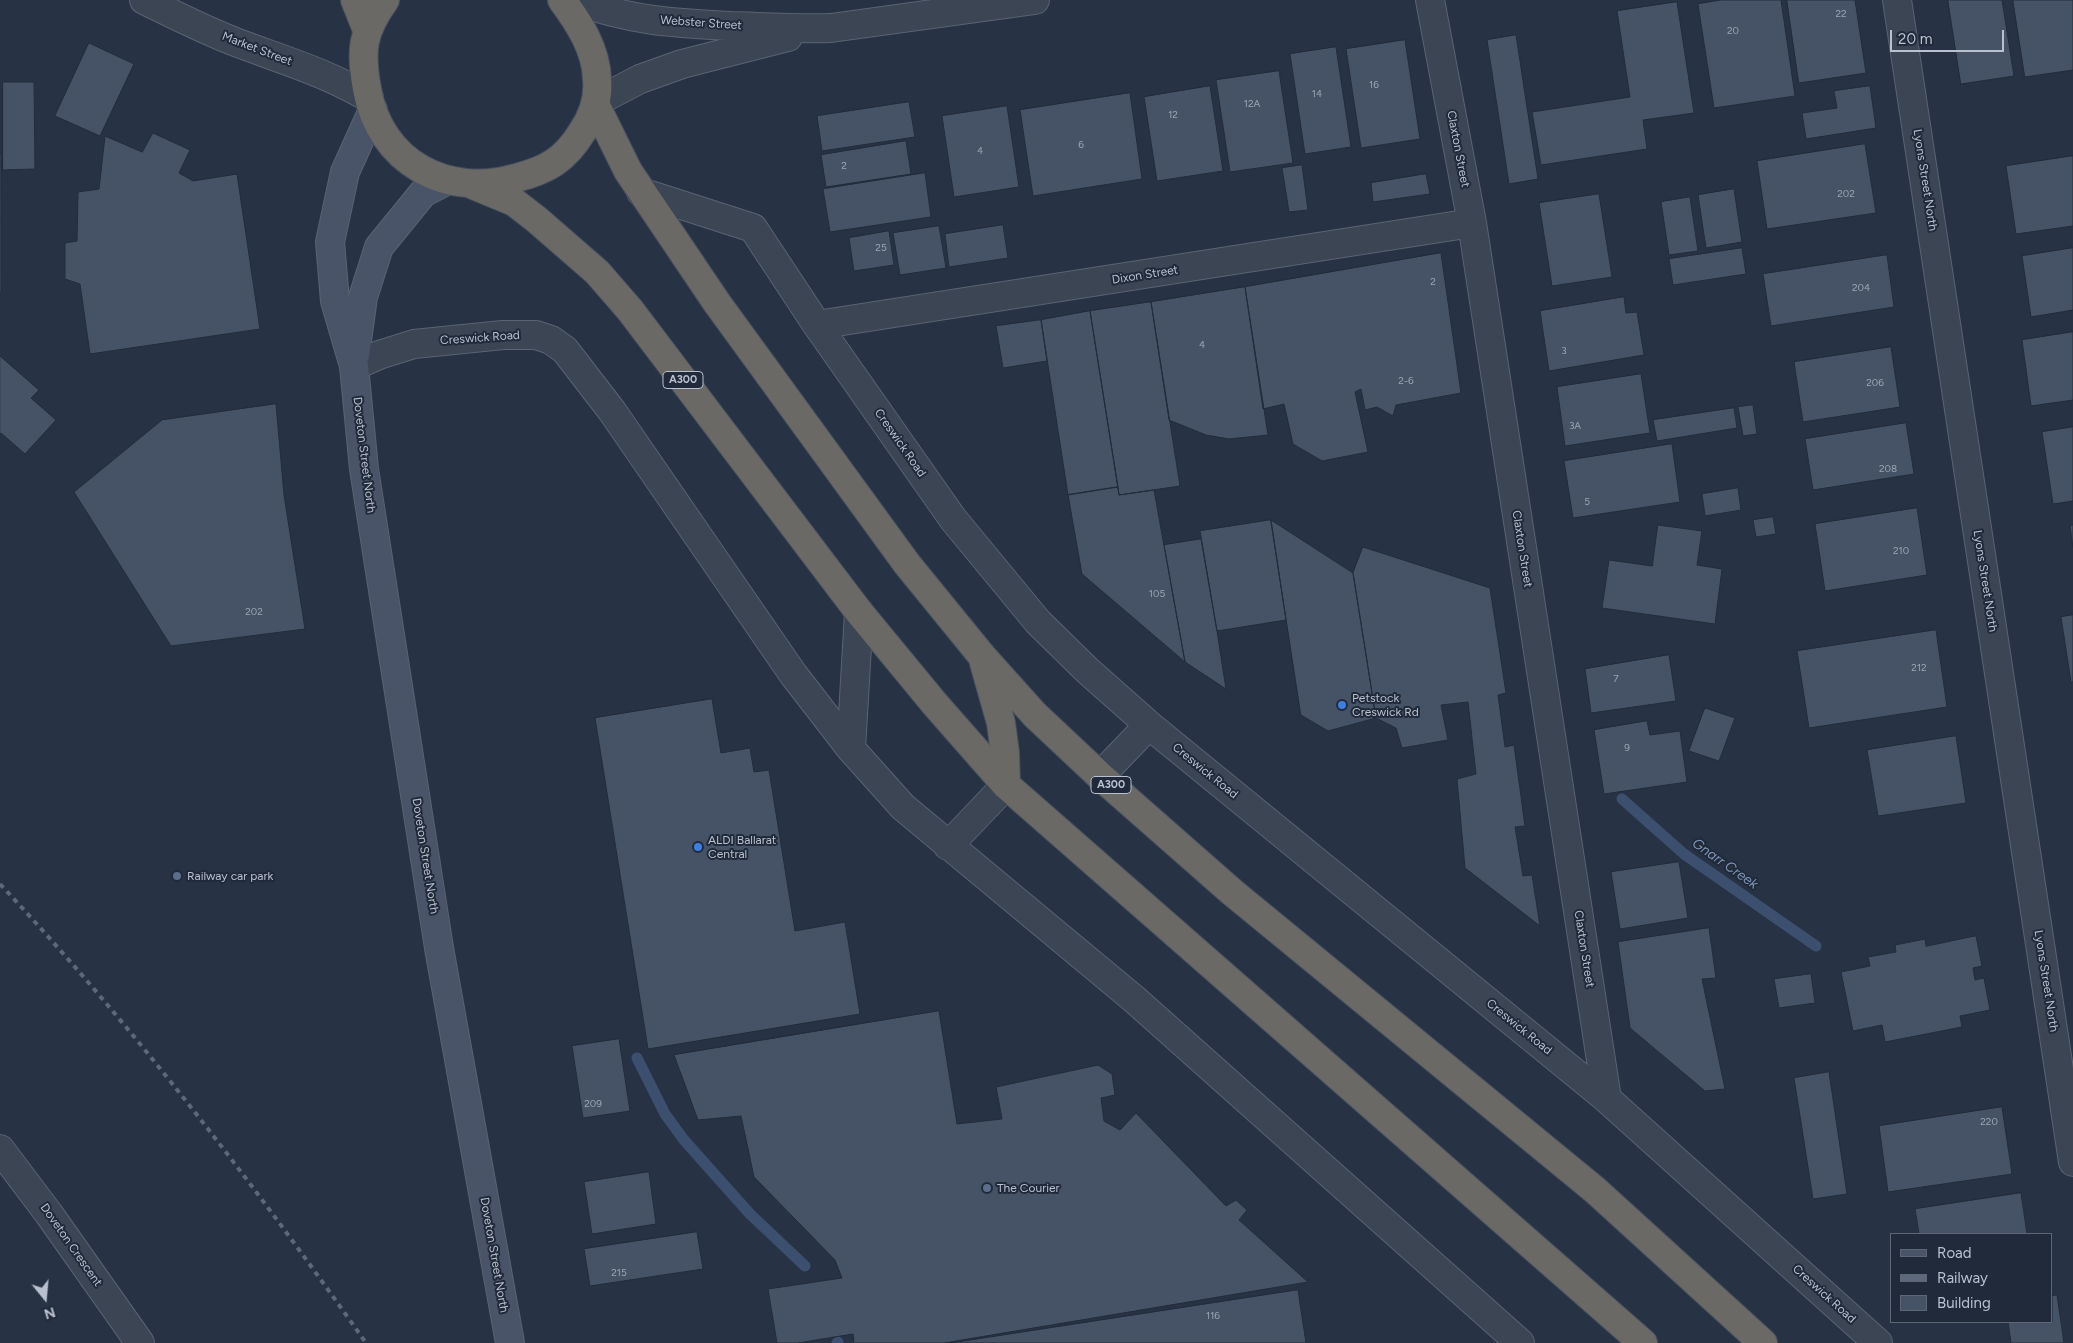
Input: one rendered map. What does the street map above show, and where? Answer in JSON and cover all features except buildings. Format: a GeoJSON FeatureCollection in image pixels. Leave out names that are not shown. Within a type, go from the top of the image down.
{"type":"FeatureCollection","features":[{"type":"Feature","properties":{"kind":"highway","name":"A300"},"geometry":{"type":"LineString","coordinates":[[355,0],[367,30]]}},
{"type":"Feature","properties":{"kind":"highway","name":"A300"},"geometry":{"type":"LineString","coordinates":[[385,0],[372,18],[367,30],[364,54],[364,73],[371,104],[384,134],[401,154],[422,170],[446,181],[473,185],[497,184],[539,172],[555,163],[571,150],[591,118],[596,103],[597,78],[592,54],[582,27],[562,0]]}},
{"type":"Feature","properties":{"kind":"highway","name":"A300"},"geometry":{"type":"LineString","coordinates":[[596,103],[628,171],[716,303],[896,548],[982,656],[1035,715],[1100,776],[1232,892],[1595,1190],[1763,1343]]}},
{"type":"Feature","properties":{"kind":"highway","name":"A300"},"geometry":{"type":"LineString","coordinates":[[473,185],[514,202],[597,272],[630,310],[859,612],[934,703],[1006,785],[1643,1343]]}},
{"type":"Feature","properties":{"kind":"highway"},"geometry":{"type":"LineString","coordinates":[[982,656],[1001,723],[1005,753],[1006,785]]}},
{"type":"Feature","properties":{"kind":"main road","name":"Doveton Street North"},"geometry":{"type":"LineString","coordinates":[[371,104],[345,172],[330,242],[335,301],[354,366],[364,469],[439,948],[510,1343]]}},
{"type":"Feature","properties":{"kind":"main road","name":"Doveton Street North"},"geometry":{"type":"LineString","coordinates":[[354,366],[363,297],[379,247],[423,193],[446,181]]}},
{"type":"Feature","properties":{"kind":"street","name":"Market Street"},"geometry":{"type":"LineString","coordinates":[[144,0],[238,43],[285,59],[339,82],[371,104]]}},
{"type":"Feature","properties":{"kind":"street","name":"Webster Street"},"geometry":{"type":"LineString","coordinates":[[574,0],[611,13],[639,19],[793,29],[831,28]]}},
{"type":"Feature","properties":{"kind":"street","name":"Webster Street"},"geometry":{"type":"LineString","coordinates":[[596,103],[640,79],[682,64],[740,48],[831,28],[965,5],[1035,0]]}},
{"type":"Feature","properties":{"kind":"street","name":"Claxton Street"},"geometry":{"type":"LineString","coordinates":[[1430,0],[1472,224],[1607,1099]]}},
{"type":"Feature","properties":{"kind":"street","name":"Lyons Street North"},"geometry":{"type":"LineString","coordinates":[[1898,0],[2073,1162]]}},
{"type":"Feature","properties":{"kind":"street","name":"Creswick Road"},"geometry":{"type":"LineString","coordinates":[[641,192],[753,228],[817,325],[953,518],[1038,622],[1088,671],[1149,725],[1607,1099],[1878,1343]]}},
{"type":"Feature","properties":{"kind":"street","name":"Dixon Street"},"geometry":{"type":"LineString","coordinates":[[817,325],[1472,224]]}},
{"type":"Feature","properties":{"kind":"street","name":"Creswick Road"},"geometry":{"type":"LineString","coordinates":[[354,366],[379,355],[425,342],[520,334],[544,337],[558,345],[571,357],[612,411],[793,674],[851,749],[903,807],[1134,999],[1520,1343]]}},
{"type":"Feature","properties":{"kind":"street"},"geometry":{"type":"LineString","coordinates":[[851,749],[859,612]]}},
{"type":"Feature","properties":{"kind":"street"},"geometry":{"type":"LineString","coordinates":[[1100,776],[1149,725]]}},
{"type":"Feature","properties":{"kind":"street"},"geometry":{"type":"LineString","coordinates":[[948,846],[1006,785]]}},
{"type":"Feature","properties":{"kind":"street","name":"Doveton Crescent"},"geometry":{"type":"LineString","coordinates":[[0,1149],[49,1214],[140,1343]]}},
{"type":"Feature","properties":{"kind":"waterway","name":"Gnarr Creek"},"geometry":{"type":"LineString","coordinates":[[1622,799],[1684,854],[1816,946]]}},
{"type":"Feature","properties":{"kind":"waterway"},"geometry":{"type":"LineString","coordinates":[[637,1058],[665,1114],[684,1140],[750,1214],[805,1266]]}},
{"type":"Feature","properties":{"kind":"railway"},"geometry":{"type":"LineString","coordinates":[[0,884],[98,994],[191,1107],[280,1224],[366,1343]]}},
{"type":"Feature","properties":{"kind":"place","name":"Petstock Creswick Rd"},"geometry":{"type":"Point","coordinates":[1342,705]}},
{"type":"Feature","properties":{"kind":"place","name":"ALDI Ballarat Central"},"geometry":{"type":"Point","coordinates":[698,847]}},
{"type":"Feature","properties":{"kind":"place","name":"Railway car park"},"geometry":{"type":"Point","coordinates":[177,876]}},
{"type":"Feature","properties":{"kind":"place","name":"The Courier"},"geometry":{"type":"Point","coordinates":[987,1188]}}]}
